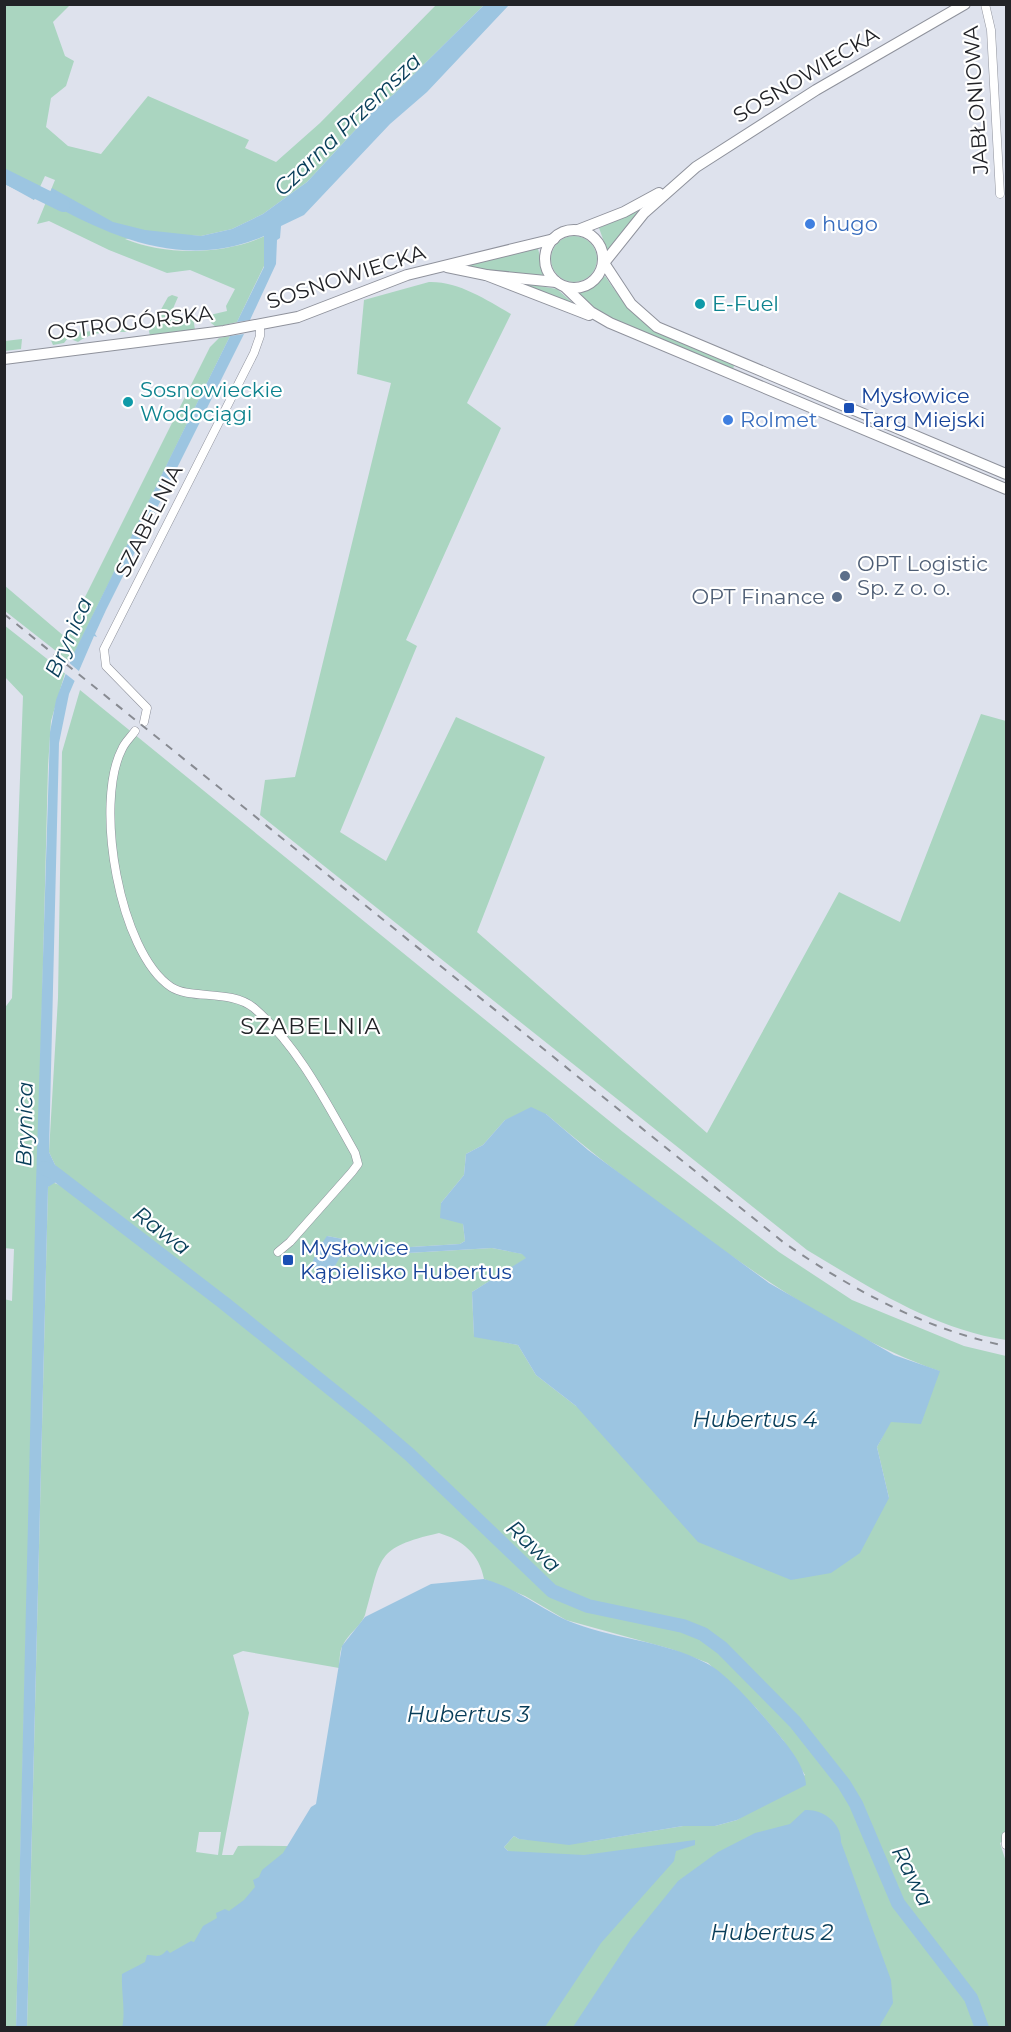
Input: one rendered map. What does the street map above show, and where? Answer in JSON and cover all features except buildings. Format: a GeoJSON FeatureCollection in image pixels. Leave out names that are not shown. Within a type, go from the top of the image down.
{"type":"FeatureCollection","features":[{"type":"Feature","properties":{"kind":"street","name":"SOSNOWIECKA"},"geometry":{"type":"LineString","coordinates":[[258,325],[298,317],[407,275],[554,239],[563,233],[578,231],[624,212],[672,186],[716,154],[816,90],[965,4]]}},
{"type":"Feature","properties":{"kind":"street","name":"JABŁONIOWA"},"geometry":{"type":"LineString","coordinates":[[985,4],[991,30],[1000,194]]}},
{"type":"Feature","properties":{"kind":"street","name":"SOSNOWIECKA"},"geometry":{"type":"LineString","coordinates":[[444,266],[578,289],[587,286],[595,280],[603,263],[644,213],[672,186]]}},
{"type":"Feature","properties":{"kind":"street"},"geometry":{"type":"LineString","coordinates":[[578,231],[598,242],[603,263],[632,304],[657,327],[1006,474]]}},
{"type":"Feature","properties":{"kind":"street"},"geometry":{"type":"LineString","coordinates":[[554,239],[546,253],[547,269],[560,285],[591,312],[610,323]]}},
{"type":"Feature","properties":{"kind":"street"},"geometry":{"type":"LineString","coordinates":[[486,275],[610,323],[1006,489]]}},
{"type":"Feature","properties":{"kind":"street","name":"OSTROGÓRSKA"},"geometry":{"type":"LineString","coordinates":[[4,359],[258,325]]}},
{"type":"Feature","properties":{"kind":"street","name":"SZABELNIA"},"geometry":{"type":"LineString","coordinates":[[144,722],[147,708],[106,666],[104,649],[254,353],[260,336],[258,325]]}},
{"type":"Feature","properties":{"kind":"street"},"geometry":{"type":"LineString","coordinates":[[792,399],[798,386]]}},
{"type":"Feature","properties":{"kind":"street"},"geometry":{"type":"LineString","coordinates":[[135,731],[122,748],[118,760],[110,808],[114,864],[123,905],[150,965],[160,978],[174,989],[234,998],[253,1007],[312,1076],[355,1153],[358,1164],[352,1172],[278,1252]]}},
{"type":"Feature","properties":{"kind":"street"},"geometry":{"type":"LineString","coordinates":[[1006,1836],[1006,1845]]}},
{"type":"Feature","properties":{"kind":"green space"},"geometry":{"type":"Polygon","coordinates":[[[5,5],[70,5],[53,22],[65,56],[74,61],[66,86],[51,98],[46,127],[68,146],[101,154],[148,96],[249,140],[245,148],[276,162],[320,123],[436,5],[484,5],[394,94],[373,111],[307,182],[263,214],[232,229],[201,236],[167,234],[125,239],[158,248],[195,251],[232,247],[265,236],[264,266],[237,322],[216,327],[211,323],[210,315],[227,311],[226,306],[235,289],[190,270],[167,273],[109,250],[49,221],[37,224],[55,180],[45,176],[34,200],[5,180],[5,5]]]}},
{"type":"Feature","properties":{"kind":"green space"},"geometry":{"type":"Polygon","coordinates":[[[638,212],[608,253],[599,228],[638,212]]]}},
{"type":"Feature","properties":{"kind":"green space"},"geometry":{"type":"Polygon","coordinates":[[[574,236],[590,243],[597,259],[590,275],[574,282],[558,275],[551,259],[558,243],[574,236]]]}},
{"type":"Feature","properties":{"kind":"green space"},"geometry":{"type":"Polygon","coordinates":[[[537,245],[546,279],[464,267],[463,265],[537,245]]]}},
{"type":"Feature","properties":{"kind":"green space"},"geometry":{"type":"Polygon","coordinates":[[[605,276],[618,295],[646,322],[677,341],[734,365],[733,370],[605,316],[577,293],[592,288],[605,276]]]}},
{"type":"Feature","properties":{"kind":"green space"},"geometry":{"type":"Polygon","coordinates":[[[429,282],[461,288],[511,314],[467,403],[501,428],[406,640],[417,646],[340,832],[386,861],[456,717],[545,757],[477,932],[707,1133],[839,892],[900,922],[981,714],[1006,721],[1006,1340],[953,1326],[902,1305],[807,1250],[260,815],[265,780],[295,777],[391,383],[357,374],[364,300],[429,282]]]}},
{"type":"Feature","properties":{"kind":"green space"},"geometry":{"type":"Polygon","coordinates":[[[527,284],[557,289],[575,305],[527,287],[527,284]]]}},
{"type":"Feature","properties":{"kind":"green space"},"geometry":{"type":"Polygon","coordinates":[[[172,295],[178,297],[168,320],[193,317],[195,330],[150,336],[149,331],[168,297],[172,295]]]}},
{"type":"Feature","properties":{"kind":"green space"},"geometry":{"type":"Polygon","coordinates":[[[134,326],[135,331],[99,333],[78,342],[68,338],[64,343],[53,345],[49,336],[134,326]]]}},
{"type":"Feature","properties":{"kind":"green space"},"geometry":{"type":"Polygon","coordinates":[[[230,336],[70,662],[5,611],[4,585],[65,637],[210,347],[219,338],[230,336]]]}},
{"type":"Feature","properties":{"kind":"green space"},"geometry":{"type":"Polygon","coordinates":[[[22,339],[21,349],[5,351],[5,341],[22,339]]]}},
{"type":"Feature","properties":{"kind":"green space"},"geometry":{"type":"Polygon","coordinates":[[[4,625],[65,673],[51,721],[48,767],[16,2028],[4,2027],[4,1299],[12,1301],[14,1249],[4,1248],[4,1009],[12,998],[23,696],[5,677],[4,625]]]}},
{"type":"Feature","properties":{"kind":"green space"},"geometry":{"type":"Polygon","coordinates":[[[80,690],[623,1132],[779,1252],[852,1300],[964,1346],[1006,1356],[1006,1839],[1000,1843],[1006,1862],[1006,2027],[984,2027],[973,1997],[901,1902],[852,1790],[818,1744],[732,1655],[704,1632],[574,1599],[554,1589],[412,1453],[218,1296],[74,1186],[56,1167],[49,1152],[58,998],[62,752],[80,690]],[[546,1114],[505,1120],[483,1145],[466,1154],[464,1175],[441,1203],[463,1224],[465,1241],[460,1244],[346,1251],[342,1249],[348,1240],[327,1236],[340,1257],[492,1248],[523,1254],[527,1258],[472,1292],[474,1336],[518,1345],[536,1375],[576,1406],[889,1498],[877,1447],[890,1422],[939,1371],[876,1344],[787,1293],[662,1206],[546,1114]]]}},
{"type":"Feature","properties":{"kind":"green space"},"geometry":{"type":"Polygon","coordinates":[[[52,1182],[72,1190],[280,1350],[402,1450],[553,1593],[568,1602],[606,1614],[691,1632],[722,1651],[794,1724],[838,1780],[854,1806],[895,1904],[968,1999],[979,2027],[27,2028],[48,1187],[52,1182]],[[439,1533],[402,1544],[384,1558],[365,1615],[342,1647],[339,1668],[243,1651],[233,1655],[249,1713],[222,1855],[233,1855],[238,1846],[440,1852],[508,1851],[504,1847],[514,1836],[519,1839],[586,1842],[683,1826],[715,1826],[737,1820],[805,1775],[783,1740],[756,1708],[708,1663],[671,1649],[566,1620],[525,1596],[484,1579],[474,1555],[455,1539],[439,1533]],[[199,1832],[196,1852],[218,1855],[221,1832],[199,1832]]]}},
{"type":"Feature","properties":{"kind":"water"},"geometry":{"type":"Polygon","coordinates":[[[484,5],[509,5],[427,92],[390,124],[304,215],[281,226],[280,238],[277,240],[276,264],[250,320],[237,322],[264,267],[264,236],[236,246],[207,250],[180,250],[152,246],[98,227],[46,201],[52,188],[113,222],[145,230],[201,236],[232,229],[263,214],[307,182],[373,111],[394,94],[484,5]]]}},
{"type":"Feature","properties":{"kind":"water"},"geometry":{"type":"Polygon","coordinates":[[[4,168],[40,186],[34,200],[5,184],[4,168]]]}},
{"type":"Feature","properties":{"kind":"water"},"geometry":{"type":"Polygon","coordinates":[[[244,334],[106,610],[95,634],[97,637],[94,636],[69,694],[59,743],[49,1152],[56,1167],[49,1171],[56,1182],[48,1187],[27,2027],[16,2028],[36,1184],[50,732],[56,700],[72,657],[230,336],[244,334]]]}},
{"type":"Feature","properties":{"kind":"water","name":"Hubertus 4"},"geometry":{"type":"Polygon","coordinates":[[[531,1107],[546,1114],[588,1150],[769,1283],[894,1355],[940,1371],[921,1424],[891,1422],[877,1447],[889,1498],[860,1553],[831,1573],[791,1580],[698,1542],[576,1406],[536,1375],[518,1345],[474,1337],[472,1292],[526,1258],[522,1254],[492,1248],[340,1257],[331,1273],[311,1267],[317,1250],[327,1236],[348,1240],[343,1249],[346,1251],[460,1244],[465,1241],[463,1224],[440,1218],[441,1203],[464,1175],[466,1154],[483,1145],[505,1120],[531,1107]]]}},
{"type":"Feature","properties":{"kind":"water","name":"Hubertus 3"},"geometry":{"type":"Polygon","coordinates":[[[484,1579],[506,1587],[566,1620],[600,1632],[672,1649],[714,1668],[743,1694],[785,1742],[799,1763],[806,1785],[737,1820],[715,1826],[683,1826],[569,1845],[519,1839],[514,1836],[504,1847],[508,1851],[584,1855],[695,1840],[695,1845],[676,1851],[674,1861],[601,1943],[545,2027],[122,2028],[124,2015],[122,1974],[145,1962],[147,1955],[159,1956],[167,1950],[170,1953],[191,1941],[194,1942],[203,1926],[217,1918],[216,1913],[225,1909],[229,1911],[244,1900],[255,1887],[253,1880],[283,1853],[311,1807],[316,1804],[342,1646],[365,1617],[431,1584],[484,1579]]]}},
{"type":"Feature","properties":{"kind":"water","name":"Hubertus 2"},"geometry":{"type":"Polygon","coordinates":[[[805,1810],[825,1815],[835,1823],[891,1980],[893,2003],[879,2027],[573,2027],[631,1939],[678,1881],[718,1852],[755,1833],[790,1824],[805,1810]]]}},
{"type":"Feature","properties":{"kind":"pier"},"geometry":{"type":"Polygon","coordinates":[[[67,661],[80,672],[76,682],[62,671],[67,661]]]}},
{"type":"Feature","properties":{"kind":"waterway","name":"Czarna Przemsza"},"geometry":{"type":"LineString","coordinates":[[4,176],[63,205]]}},
{"type":"Feature","properties":{"kind":"waterway","name":"Rawa"},"geometry":{"type":"LineString","coordinates":[[44,1168],[53,1172],[224,1303],[367,1418],[410,1455],[552,1591],[588,1606],[683,1626],[703,1634],[722,1648],[795,1722],[844,1784],[856,1804],[898,1903],[971,1998],[982,2028]]}},
{"type":"Feature","properties":{"kind":"waterway"},"geometry":{"type":"LineString","coordinates":[[301,1248],[317,1250]]}},
{"type":"Feature","properties":{"kind":"railway"},"geometry":{"type":"LineString","coordinates":[[4,614],[783,1242],[835,1276],[889,1305],[946,1329],[1006,1346]]}},
{"type":"Feature","properties":{"kind":"place","name":"hugo"},"geometry":{"type":"Point","coordinates":[810,224]}},
{"type":"Feature","properties":{"kind":"place","name":"E-Fuel"},"geometry":{"type":"Point","coordinates":[700,304]}},
{"type":"Feature","properties":{"kind":"place","name":"Sosnowieckie Wodociągi"},"geometry":{"type":"Point","coordinates":[128,402]}},
{"type":"Feature","properties":{"kind":"place","name":"Mysłowice Targ Miejski"},"geometry":{"type":"Point","coordinates":[849,408]}},
{"type":"Feature","properties":{"kind":"place","name":"Rolmet"},"geometry":{"type":"Point","coordinates":[728,420]}},
{"type":"Feature","properties":{"kind":"place","name":"OPT Logistic Sp. z o. o."},"geometry":{"type":"Point","coordinates":[845,576]}},
{"type":"Feature","properties":{"kind":"place","name":"OPT Finance"},"geometry":{"type":"Point","coordinates":[837,597]}},
{"type":"Feature","properties":{"kind":"place","name":"Mysłowice Kąpielisko Hubertus"},"geometry":{"type":"Point","coordinates":[288,1260]}},
{"type":"Feature","properties":{"kind":"district","name":"SZABELNIA"},"geometry":{"type":"Point","coordinates":[311,1026]}},
{"type":"Feature","properties":{"kind":"water label","name":"Brynica"},"geometry":{"type":"Point","coordinates":[68,637]}},
{"type":"Feature","properties":{"kind":"water label","name":"Brynica"},"geometry":{"type":"Point","coordinates":[24,1124]}}]}
